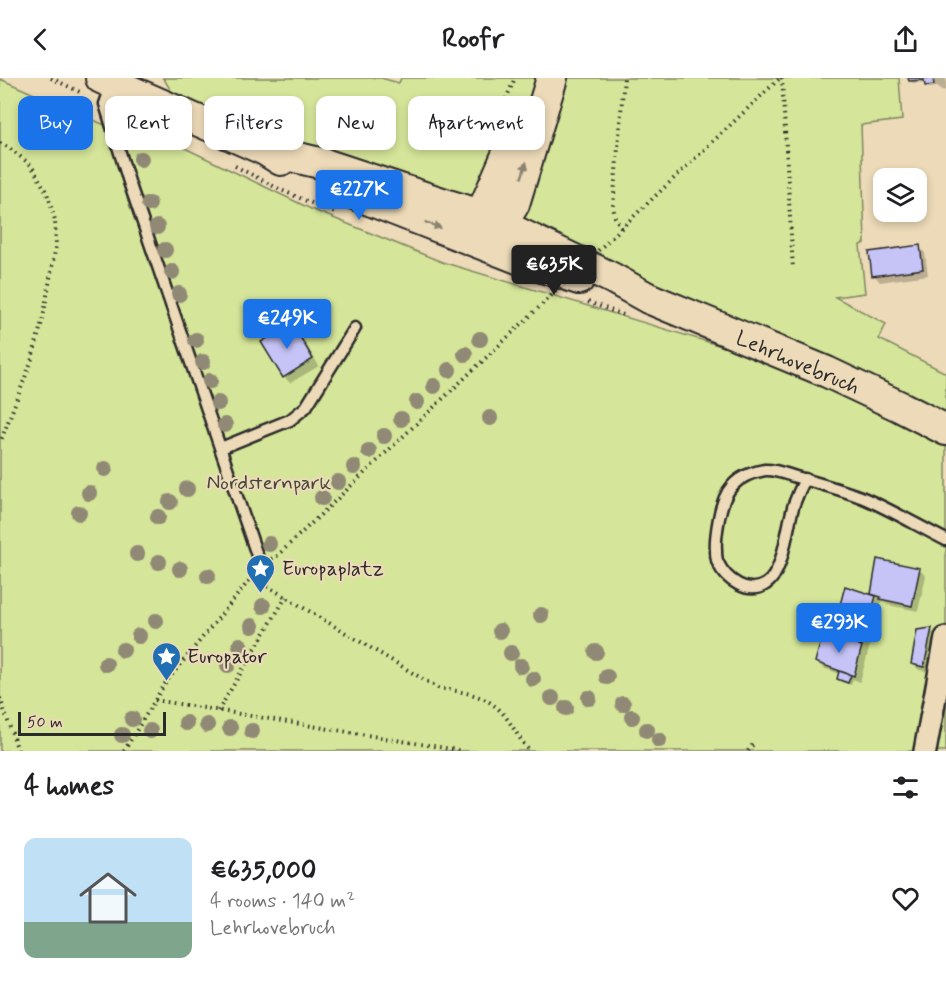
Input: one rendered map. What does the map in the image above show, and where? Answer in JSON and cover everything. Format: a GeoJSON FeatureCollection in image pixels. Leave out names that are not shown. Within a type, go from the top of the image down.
{"type":"FeatureCollection","features":[{"type":"Feature","properties":{"kind":"street"},"geometry":{"type":"LineString","coordinates":[[487,227],[541,78]]}},
{"type":"Feature","properties":{"kind":"street"},"geometry":{"type":"LineString","coordinates":[[487,227],[514,204],[552,78]]}},
{"type":"Feature","properties":{"kind":"street","name":"Lehrhovebruch"},"geometry":{"type":"LineString","coordinates":[[106,81],[266,150],[324,164],[487,227],[533,264],[648,298],[826,372],[946,430]]}},
{"type":"Feature","properties":{"kind":"street"},"geometry":{"type":"LineString","coordinates":[[925,751],[946,638]]}},
{"type":"Feature","properties":{"kind":"lane"},"geometry":{"type":"LineString","coordinates":[[106,81],[105,104],[129,182],[260,564]]}},
{"type":"Feature","properties":{"kind":"lane"},"geometry":{"type":"LineString","coordinates":[[221,448],[290,420],[306,407],[355,328]]}},
{"type":"Feature","properties":{"kind":"lane"},"geometry":{"type":"LineString","coordinates":[[805,479],[794,503],[776,575],[766,585],[752,588],[740,586],[725,575],[717,561],[715,543],[721,504],[730,486],[748,475],[767,470],[805,479],[862,498],[946,540]]}},
{"type":"Feature","properties":{"kind":"path"},"geometry":{"type":"LineString","coordinates":[[621,228],[615,218],[613,206],[624,78]]}},
{"type":"Feature","properties":{"kind":"path"},"geometry":{"type":"LineString","coordinates":[[124,751],[166,682],[253,577],[260,564],[277,556],[781,78]]}},
{"type":"Feature","properties":{"kind":"path"},"geometry":{"type":"LineString","coordinates":[[781,78],[793,269]]}},
{"type":"Feature","properties":{"kind":"path"},"geometry":{"type":"LineString","coordinates":[[0,143],[31,165],[47,193],[55,220],[56,245],[43,318],[31,362],[0,443]]}},
{"type":"Feature","properties":{"kind":"path"},"geometry":{"type":"LineString","coordinates":[[253,577],[438,688],[470,694],[494,704],[530,751]]}},
{"type":"Feature","properties":{"kind":"path"},"geometry":{"type":"LineString","coordinates":[[218,711],[286,597]]}},
{"type":"Feature","properties":{"kind":"path"},"geometry":{"type":"LineString","coordinates":[[0,698],[18,751]]}},
{"type":"Feature","properties":{"kind":"path"},"geometry":{"type":"LineString","coordinates":[[154,700],[462,751]]}},
{"type":"Feature","properties":{"kind":"path"},"geometry":{"type":"LineString","coordinates":[[748,751],[754,743]]}},
{"type":"Feature","properties":{"kind":"green space"},"geometry":{"type":"Polygon","coordinates":[[[162,78],[381,78],[399,83],[401,78],[899,78],[902,120],[861,125],[865,243],[860,245],[865,293],[835,297],[886,324],[879,339],[946,373],[946,420],[294,150],[304,150],[304,96],[204,96],[204,114],[192,109],[192,96],[174,96],[162,78]]]}},
{"type":"Feature","properties":{"kind":"green space","name":"Nordsternpark"},"geometry":{"type":"Polygon","coordinates":[[[0,79],[39,96],[18,96],[18,150],[93,150],[93,120],[105,125],[105,150],[189,150],[311,209],[442,262],[821,376],[946,440],[946,751],[0,751],[0,79]]]}},
{"type":"Feature","properties":{"kind":"building"},"geometry":{"type":"Polygon","coordinates":[[[908,78],[933,78],[934,85],[925,86],[924,80],[909,81],[908,78]]]}},
{"type":"Feature","properties":{"kind":"building"},"geometry":{"type":"Polygon","coordinates":[[[920,245],[923,269],[872,276],[869,252],[920,245]]]}},
{"type":"Feature","properties":{"kind":"building"},"geometry":{"type":"Polygon","coordinates":[[[292,323],[313,359],[283,378],[261,342],[292,323]]]}},
{"type":"Feature","properties":{"kind":"building"},"geometry":{"type":"Polygon","coordinates":[[[877,559],[920,568],[912,606],[880,599],[881,597],[871,594],[877,559]]]}},
{"type":"Feature","properties":{"kind":"building"},"geometry":{"type":"Polygon","coordinates":[[[845,586],[876,596],[862,646],[838,639],[847,607],[840,605],[845,586]]]}},
{"type":"Feature","properties":{"kind":"building"},"geometry":{"type":"Polygon","coordinates":[[[932,628],[924,667],[911,664],[917,630],[932,628]]]}},
{"type":"Feature","properties":{"kind":"building"},"geometry":{"type":"Polygon","coordinates":[[[823,633],[862,646],[854,676],[815,662],[823,633]]]}},
{"type":"Feature","properties":{"kind":"building"},"geometry":{"type":"Polygon","coordinates":[[[839,671],[851,675],[848,683],[837,679],[839,671]]]}},
{"type":"Feature","properties":{"kind":"place","name":"Europaplatz"},"geometry":{"type":"Point","coordinates":[261,594]}},
{"type":"Feature","properties":{"kind":"place","name":"Europator"},"geometry":{"type":"Point","coordinates":[166,682]}}]}
